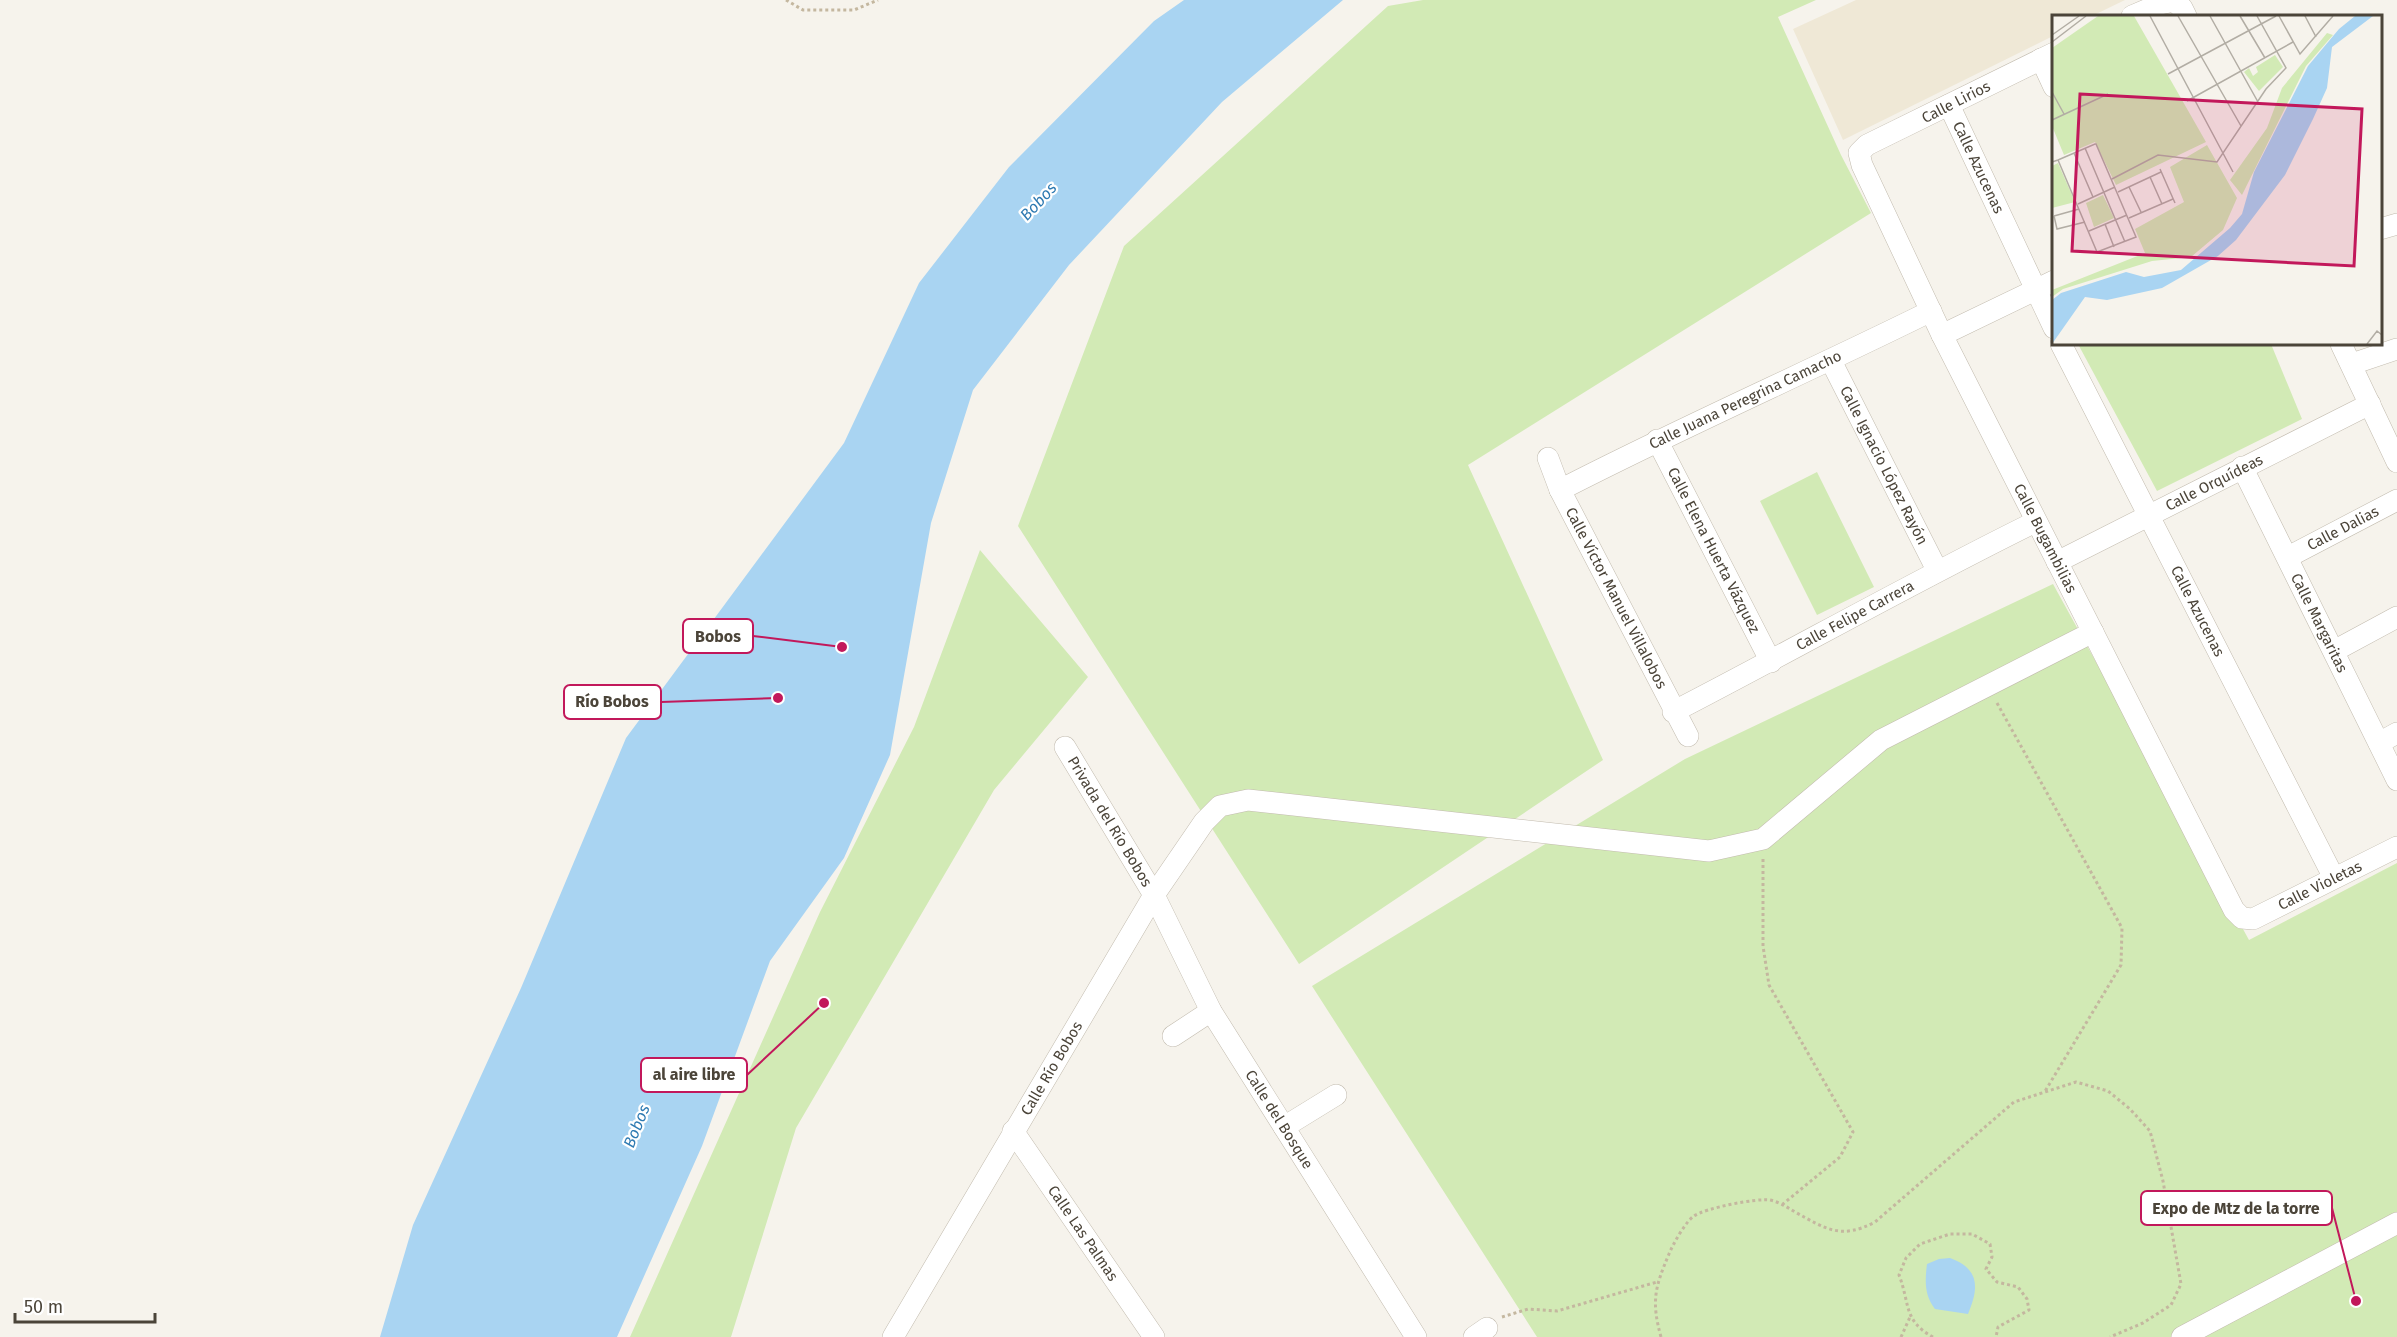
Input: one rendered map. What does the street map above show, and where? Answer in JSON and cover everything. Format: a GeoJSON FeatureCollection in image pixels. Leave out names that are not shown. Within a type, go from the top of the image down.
{"type":"FeatureCollection","features":[{"type":"Feature","properties":{"kind":"street"},"geometry":{"type":"LineString","coordinates":[[2134,15],[2160,4],[2180,9]]}},
{"type":"Feature","properties":{"kind":"street"},"geometry":{"type":"LineString","coordinates":[[2048,56],[2052,77]]}},
{"type":"Feature","properties":{"kind":"street","name":"Calle Lirios"},"geometry":{"type":"LineString","coordinates":[[1859,153],[1867,145],[2048,56]]}},
{"type":"Feature","properties":{"kind":"street","name":"Calle Azucenas"},"geometry":{"type":"LineString","coordinates":[[1948,105],[2052,324]]}},
{"type":"Feature","properties":{"kind":"street","name":"Calle Bugambilias"},"geometry":{"type":"LineString","coordinates":[[1859,153],[1862,165],[1942,335],[2234,910],[2242,918]]}},
{"type":"Feature","properties":{"kind":"street"},"geometry":{"type":"LineString","coordinates":[[2382,228],[2397,224]]}},
{"type":"Feature","properties":{"kind":"street"},"geometry":{"type":"LineString","coordinates":[[1942,335],[2052,282]]}},
{"type":"Feature","properties":{"kind":"street","name":"Calle Juana Peregrina Camacho"},"geometry":{"type":"LineString","coordinates":[[1560,490],[1657,440],[1831,361],[1931,311]]}},
{"type":"Feature","properties":{"kind":"street","name":"Calle Azucenas"},"geometry":{"type":"LineString","coordinates":[[2062,345],[2334,879]]}},
{"type":"Feature","properties":{"kind":"street"},"geometry":{"type":"LineString","coordinates":[[2342,345],[2397,462]]}},
{"type":"Feature","properties":{"kind":"street"},"geometry":{"type":"LineString","coordinates":[[2352,364],[2397,349]]}},
{"type":"Feature","properties":{"kind":"street","name":"Calle Ignacio López Rayón"},"geometry":{"type":"LineString","coordinates":[[1831,361],[1937,570]]}},
{"type":"Feature","properties":{"kind":"street","name":"Calle Orquídeas"},"geometry":{"type":"LineString","coordinates":[[2057,562],[2370,404]]}},
{"type":"Feature","properties":{"kind":"street","name":"Calle Elena Huerta Vázquez"},"geometry":{"type":"LineString","coordinates":[[1657,440],[1771,662]]}},
{"type":"Feature","properties":{"kind":"street","name":"Calle Víctor Manuel Villalobos"},"geometry":{"type":"LineString","coordinates":[[1548,458],[1560,490],[1673,712],[1688,736]]}},
{"type":"Feature","properties":{"kind":"street","name":"Calle Margaritas"},"geometry":{"type":"LineString","coordinates":[[2242,467],[2334,651],[2388,738],[2397,780]]}},
{"type":"Feature","properties":{"kind":"street","name":"Calle Dalias"},"geometry":{"type":"LineString","coordinates":[[2288,557],[2397,500]]}},
{"type":"Feature","properties":{"kind":"street","name":"Calle Felipe Carrera"},"geometry":{"type":"LineString","coordinates":[[1673,712],[1771,662],[1937,570],[2036,522]]}},
{"type":"Feature","properties":{"kind":"street"},"geometry":{"type":"LineString","coordinates":[[2334,651],[2397,617]]}},
{"type":"Feature","properties":{"kind":"street"},"geometry":{"type":"LineString","coordinates":[[1763,839],[1881,740],[2093,632]]}},
{"type":"Feature","properties":{"kind":"street","name":"Privada del Río Bobos"},"geometry":{"type":"LineString","coordinates":[[1065,747],[1154,895]]}},
{"type":"Feature","properties":{"kind":"street","name":"Calle Río Bobos"},"geometry":{"type":"LineString","coordinates":[[893,1337],[1154,895],[1204,822],[1220,806],[1248,800],[1710,851],[1763,839]]}},
{"type":"Feature","properties":{"kind":"street","name":"Calle Violetas"},"geometry":{"type":"LineString","coordinates":[[2242,918],[2253,919],[2397,847]]}},
{"type":"Feature","properties":{"kind":"street","name":"Calle del Bosque"},"geometry":{"type":"LineString","coordinates":[[1154,895],[1211,1011],[1416,1337]]}},
{"type":"Feature","properties":{"kind":"street"},"geometry":{"type":"LineString","coordinates":[[1173,1036],[1211,1011]]}},
{"type":"Feature","properties":{"kind":"street"},"geometry":{"type":"LineString","coordinates":[[1284,1127],[1336,1095]]}},
{"type":"Feature","properties":{"kind":"street","name":"Calle Las Palmas"},"geometry":{"type":"LineString","coordinates":[[1013,1131],[1154,1337]]}},
{"type":"Feature","properties":{"kind":"street"},"geometry":{"type":"LineString","coordinates":[[2182,1337],[2397,1223]]}},
{"type":"Feature","properties":{"kind":"path"},"geometry":{"type":"LineString","coordinates":[[786,0],[803,10],[854,10],[878,0]]}},
{"type":"Feature","properties":{"kind":"path"},"geometry":{"type":"LineString","coordinates":[[1987,686],[2122,928],[2121,965],[2044,1093]]}},
{"type":"Feature","properties":{"kind":"path"},"geometry":{"type":"LineString","coordinates":[[1763,839],[1763,946],[1769,985],[1853,1132],[1840,1157],[1783,1205]]}},
{"type":"Feature","properties":{"kind":"path"},"geometry":{"type":"LineString","coordinates":[[1661,1337],[1654,1312],[1657,1282],[1672,1245],[1694,1216],[1735,1203],[1769,1200],[1839,1232],[1859,1231],[1875,1222],[2014,1102],[2076,1082],[2108,1091],[2130,1109],[2150,1131],[2163,1180],[2181,1284],[2171,1305],[2144,1323],[2112,1337]]}},
{"type":"Feature","properties":{"kind":"path"},"geometry":{"type":"LineString","coordinates":[[1933,1337],[1918,1328],[1910,1317],[1899,1275],[1906,1258],[1920,1244],[1950,1234],[1972,1234],[1990,1244],[1992,1257],[1986,1269],[1997,1282],[2018,1287],[2027,1299],[2029,1310],[1998,1327],[1996,1337]]}},
{"type":"Feature","properties":{"kind":"path"},"geometry":{"type":"LineString","coordinates":[[1481,1332],[1506,1314],[1528,1309],[1557,1311],[1657,1282]]}},
{"type":"Feature","properties":{"kind":"path"},"geometry":{"type":"LineString","coordinates":[[1901,1337],[1910,1317]]}},
{"type":"Feature","properties":{"kind":"shaded area"},"geometry":{"type":"Polygon","coordinates":[[[1856,0],[2125,0],[2094,15],[2052,15],[2052,36],[1843,140],[1793,29],[1856,0]]]}},
{"type":"Feature","properties":{"kind":"green space"},"geometry":{"type":"Polygon","coordinates":[[[1423,0],[1816,0],[1778,17],[1841,155],[1871,213],[1468,465],[1603,760],[1299,964],[1018,526],[1124,246],[1388,6],[1423,0]]]}},
{"type":"Feature","properties":{"kind":"green space"},"geometry":{"type":"Polygon","coordinates":[[[2079,345],[2271,345],[2302,419],[2157,491],[2079,345]]]}},
{"type":"Feature","properties":{"kind":"green space"},"geometry":{"type":"Polygon","coordinates":[[[1817,472],[1874,587],[1817,615],[1760,501],[1817,472]]]}},
{"type":"Feature","properties":{"kind":"green space"},"geometry":{"type":"Polygon","coordinates":[[[980,550],[1088,677],[994,790],[796,1128],[731,1337],[630,1337],[820,912],[914,727],[980,550]]]}},
{"type":"Feature","properties":{"kind":"green space"},"geometry":{"type":"Polygon","coordinates":[[[2053,584],[2249,940],[2397,863],[2397,1337],[1537,1337],[1312,986],[1685,759],[2053,584]]]}},
{"type":"Feature","properties":{"kind":"water"},"geometry":{"type":"Polygon","coordinates":[[[1184,0],[1343,0],[1222,102],[1069,265],[973,390],[931,523],[890,755],[844,858],[770,961],[702,1146],[617,1337],[380,1337],[413,1225],[521,988],[626,738],[844,443],[919,283],[1009,167],[1154,21],[1184,0]]]}},
{"type":"Feature","properties":{"kind":"water"},"geometry":{"type":"Polygon","coordinates":[[[1950,1258],[1967,1268],[1974,1280],[1974,1296],[1968,1314],[1935,1309],[1927,1293],[1927,1264],[1939,1259],[1950,1258]]]}},
{"type":"Feature","properties":{"kind":"place","name":"Bobos"},"geometry":{"type":"Point","coordinates":[842,647]}},
{"type":"Feature","properties":{"kind":"place","name":"Río Bobos"},"geometry":{"type":"Point","coordinates":[778,698]}},
{"type":"Feature","properties":{"kind":"place","name":"al aire libre"},"geometry":{"type":"Point","coordinates":[824,1003]}},
{"type":"Feature","properties":{"kind":"place","name":"Expo de Mtz de la torre"},"geometry":{"type":"Point","coordinates":[2356,1301]}}]}
